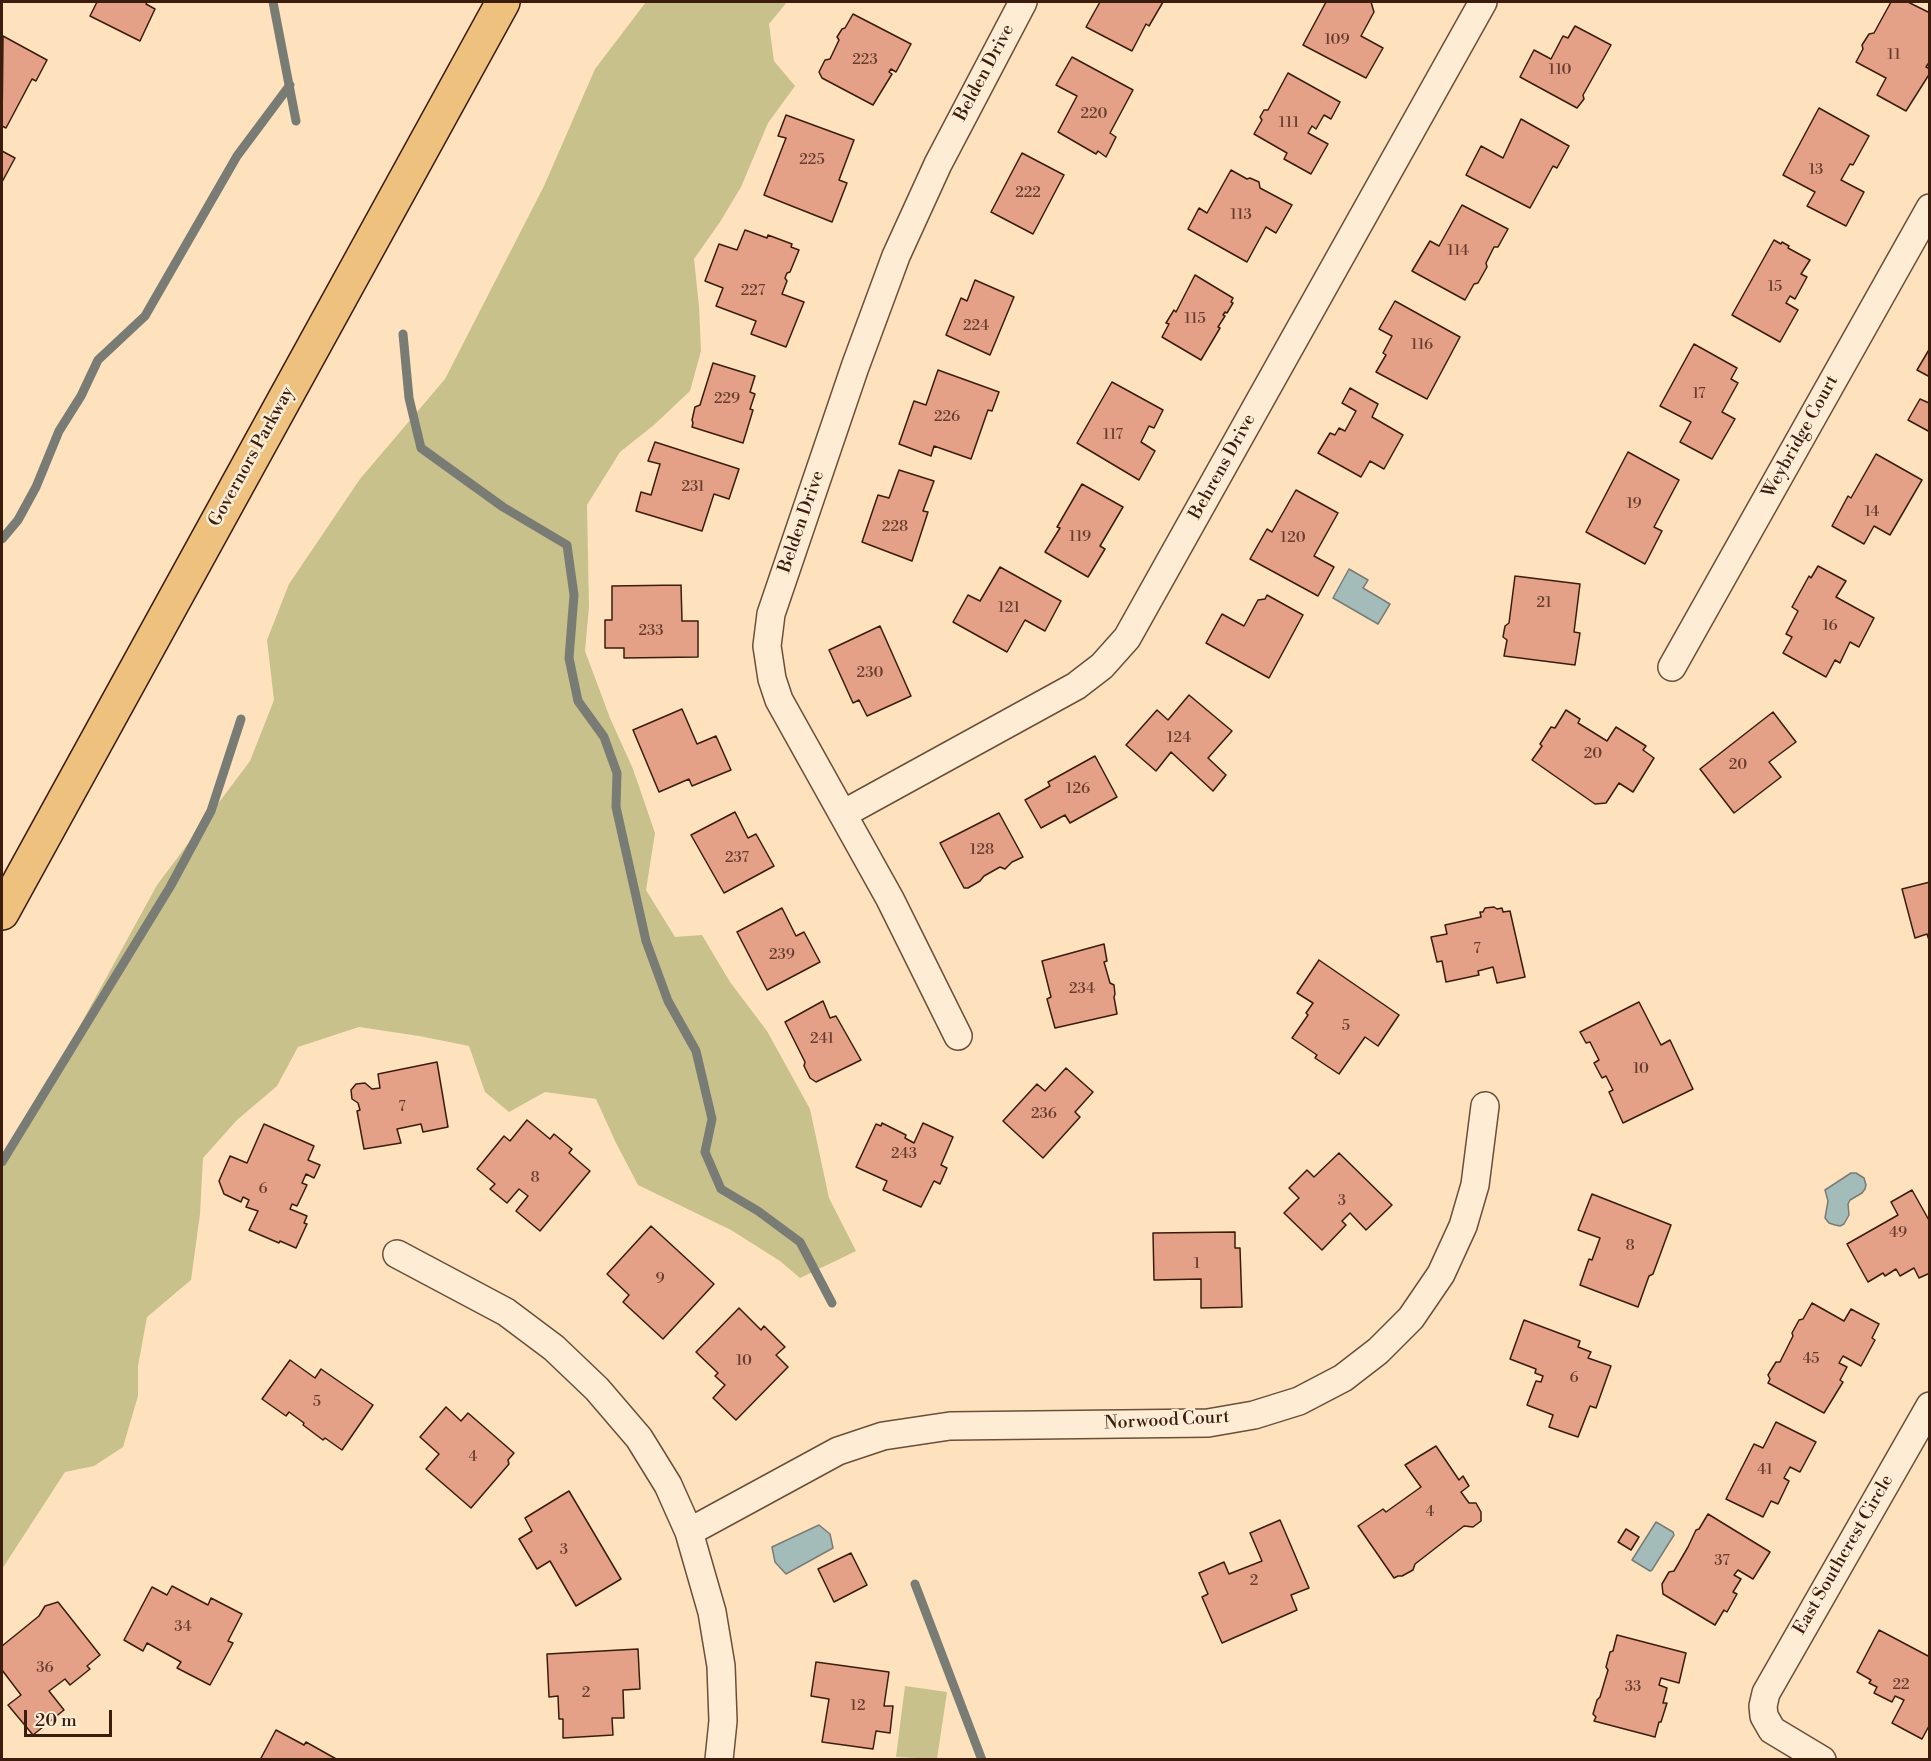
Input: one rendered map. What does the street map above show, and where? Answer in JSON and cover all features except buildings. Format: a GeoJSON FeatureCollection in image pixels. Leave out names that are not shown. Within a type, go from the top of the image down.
{"type":"FeatureCollection","features":[{"type":"Feature","properties":{"kind":"main road","name":"Governors Parkway"},"geometry":{"type":"LineString","coordinates":[[2,913],[503,2]]}},
{"type":"Feature","properties":{"kind":"street","name":"Belden Drive"},"geometry":{"type":"LineString","coordinates":[[958,1036],[890,899],[779,700],[772,679],[767,646],[771,614],[855,367],[896,256],[938,164],[1023,2]]}},
{"type":"Feature","properties":{"kind":"street","name":"Behrens Drive"},"geometry":{"type":"LineString","coordinates":[[843,814],[1076,686],[1102,666],[1127,638],[1483,2]]}},
{"type":"Feature","properties":{"kind":"street","name":"Weybridge Court"},"geometry":{"type":"LineString","coordinates":[[1672,667],[1929,207]]}},
{"type":"Feature","properties":{"kind":"street","name":"Norwood Court"},"geometry":{"type":"LineString","coordinates":[[688,1532],[838,1451],[883,1436],[950,1426],[1208,1423],[1254,1415],[1299,1401],[1343,1378],[1378,1351],[1411,1318],[1441,1274],[1462,1226],[1474,1185],[1485,1106]]}},
{"type":"Feature","properties":{"kind":"street"},"geometry":{"type":"LineString","coordinates":[[397,1254],[506,1312],[554,1348],[589,1380],[639,1438],[668,1485],[688,1532],[712,1612],[721,1666],[723,1720],[719,1760]]}},
{"type":"Feature","properties":{"kind":"street","name":"East Southcrest Circle"},"geometry":{"type":"LineString","coordinates":[[1822,1760],[1772,1730],[1764,1716],[1763,1706],[1766,1693],[1929,1406]]}},
{"type":"Feature","properties":{"kind":"shaded area"},"geometry":{"type":"Polygon","coordinates":[[[646,2],[787,2],[769,24],[774,61],[795,86],[768,123],[741,187],[694,259],[701,351],[690,391],[654,425],[620,452],[587,505],[589,607],[585,651],[610,718],[633,769],[655,833],[646,890],[675,937],[702,935],[730,982],[767,1031],[810,1109],[829,1198],[856,1251],[800,1278],[780,1261],[731,1230],[638,1185],[596,1099],[545,1092],[509,1112],[485,1092],[469,1046],[359,1027],[298,1047],[277,1086],[237,1120],[203,1158],[200,1214],[191,1280],[147,1317],[138,1366],[138,1396],[123,1447],[94,1466],[65,1472],[2,1569],[2,1164],[157,885],[250,761],[274,700],[267,640],[289,584],[360,479],[445,379],[544,186],[595,69],[646,2]]]}},
{"type":"Feature","properties":{"kind":"shaded area"},"geometry":{"type":"Polygon","coordinates":[[[905,1686],[947,1692],[937,1759],[896,1757],[905,1686]]]}},
{"type":"Feature","properties":{"kind":"water"},"geometry":{"type":"Polygon","coordinates":[[[1349,569],[1368,580],[1363,588],[1390,604],[1378,624],[1333,598],[1349,569]]]}},
{"type":"Feature","properties":{"kind":"water"},"geometry":{"type":"Polygon","coordinates":[[[1851,1173],[1864,1178],[1865,1189],[1850,1200],[1849,1215],[1844,1224],[1840,1226],[1829,1223],[1825,1218],[1828,1201],[1825,1190],[1851,1173]]]}},
{"type":"Feature","properties":{"kind":"water"},"geometry":{"type":"Polygon","coordinates":[[[1656,1522],[1673,1532],[1674,1535],[1650,1571],[1632,1560],[1656,1522]]]}},
{"type":"Feature","properties":{"kind":"water"},"geometry":{"type":"Polygon","coordinates":[[[819,1525],[830,1534],[833,1548],[786,1574],[775,1562],[772,1547],[819,1525]]]}},
{"type":"Feature","properties":{"kind":"waterway"},"geometry":{"type":"LineString","coordinates":[[273,2],[296,121]]}},
{"type":"Feature","properties":{"kind":"waterway"},"geometry":{"type":"LineString","coordinates":[[2,539],[18,520],[36,487],[59,431],[81,396],[98,360],[145,316],[237,156],[290,85]]}},
{"type":"Feature","properties":{"kind":"waterway"},"geometry":{"type":"LineString","coordinates":[[403,334],[409,398],[421,448],[503,507],[567,545],[574,595],[569,658],[578,701],[604,737],[617,773],[616,807],[646,941],[668,1001],[696,1051],[712,1119],[705,1152],[721,1189],[758,1211],[800,1242],[832,1303]]}},
{"type":"Feature","properties":{"kind":"waterway"},"geometry":{"type":"LineString","coordinates":[[2,1162],[170,887],[211,811],[241,719]]}},
{"type":"Feature","properties":{"kind":"waterway"},"geometry":{"type":"LineString","coordinates":[[915,1584],[982,1760]]}}]}
